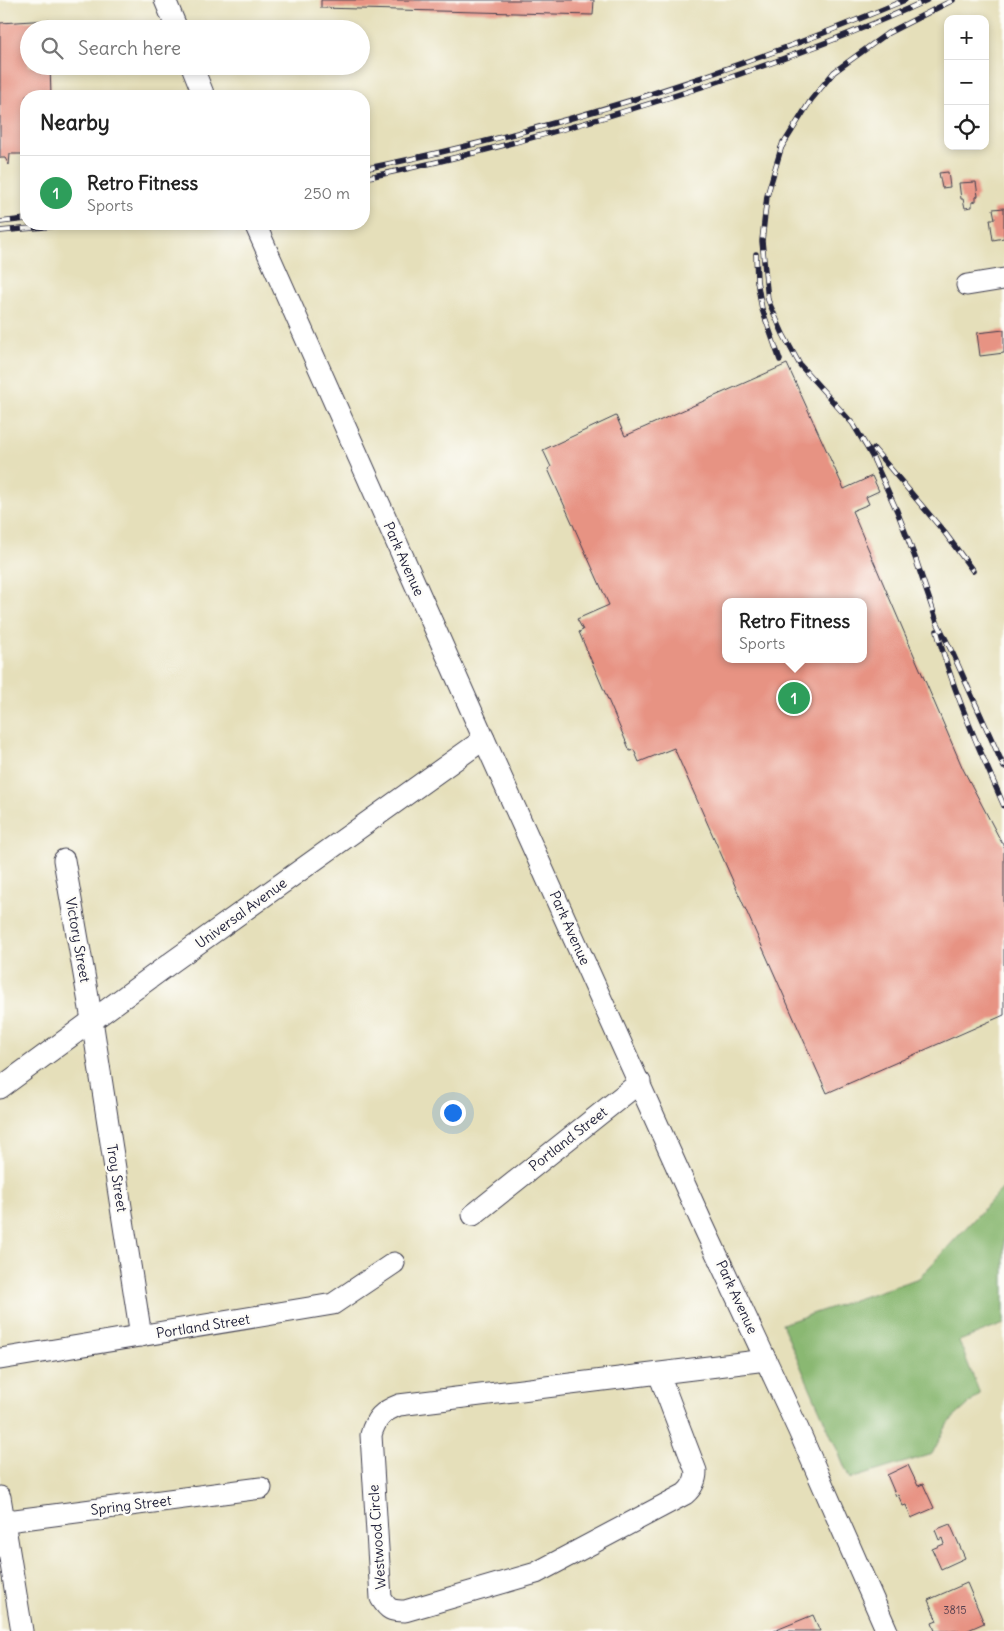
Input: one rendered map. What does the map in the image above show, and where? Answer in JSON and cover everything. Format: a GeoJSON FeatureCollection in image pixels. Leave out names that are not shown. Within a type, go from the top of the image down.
{"type":"FeatureCollection","features":[{"type":"Feature","properties":{"kind":"street"},"geometry":{"type":"LineString","coordinates":[[165,0],[173,20]]}},
{"type":"Feature","properties":{"kind":"street"},"geometry":{"type":"LineString","coordinates":[[196,75],[202,90]]}},
{"type":"Feature","properties":{"kind":"street","name":"Park Avenue"},"geometry":{"type":"LineString","coordinates":[[258,230],[484,739],[888,1631]]}},
{"type":"Feature","properties":{"kind":"street"},"geometry":{"type":"LineString","coordinates":[[968,285],[1004,279]]}},
{"type":"Feature","properties":{"kind":"street","name":"Universal Avenue"},"geometry":{"type":"LineString","coordinates":[[0,1088],[484,739]]}},
{"type":"Feature","properties":{"kind":"street","name":"Victory Street"},"geometry":{"type":"LineString","coordinates":[[64,860],[92,1020]]}},
{"type":"Feature","properties":{"kind":"street","name":"Troy Street"},"geometry":{"type":"LineString","coordinates":[[92,1020],[141,1336]]}},
{"type":"Feature","properties":{"kind":"street","name":"Portland Street"},"geometry":{"type":"LineString","coordinates":[[473,1215],[640,1082]]}},
{"type":"Feature","properties":{"kind":"street","name":"Portland Street"},"geometry":{"type":"LineString","coordinates":[[0,1358],[333,1304],[394,1263]]}},
{"type":"Feature","properties":{"kind":"street","name":"Westwood Circle"},"geometry":{"type":"LineString","coordinates":[[659,1374],[696,1471],[691,1489],[685,1494],[536,1573],[405,1610],[393,1611],[385,1606],[381,1598],[371,1435],[374,1425],[388,1409],[399,1405],[766,1360]]}},
{"type":"Feature","properties":{"kind":"street","name":"Spring Street"},"geometry":{"type":"LineString","coordinates":[[2,1522],[262,1488]]}},
{"type":"Feature","properties":{"kind":"street"},"geometry":{"type":"LineString","coordinates":[[0,1497],[2,1522],[22,1631]]}},
{"type":"Feature","properties":{"kind":"green space"},"geometry":{"type":"Polygon","coordinates":[[[1004,1187],[1004,1324],[959,1341],[980,1394],[948,1423],[932,1454],[850,1479],[782,1324],[919,1278],[1004,1187]]]}},
{"type":"Feature","properties":{"kind":"building"},"geometry":{"type":"Polygon","coordinates":[[[321,0],[594,0],[593,15],[321,8],[321,0]]]}},
{"type":"Feature","properties":{"kind":"building"},"geometry":{"type":"Polygon","coordinates":[[[20,22],[20,75],[50,75],[51,90],[20,90],[20,154],[10,154],[9,165],[5,158],[0,158],[0,23],[20,22]]]}},
{"type":"Feature","properties":{"kind":"building"},"geometry":{"type":"Polygon","coordinates":[[[948,172],[950,187],[942,188],[939,173],[948,172]]]}},
{"type":"Feature","properties":{"kind":"building"},"geometry":{"type":"Polygon","coordinates":[[[976,182],[978,196],[976,201],[972,202],[972,207],[965,208],[963,199],[961,199],[959,183],[976,182]]]}},
{"type":"Feature","properties":{"kind":"building"},"geometry":{"type":"Polygon","coordinates":[[[1004,208],[1004,238],[993,240],[990,219],[995,219],[993,209],[1004,208]]]}},
{"type":"Feature","properties":{"kind":"building"},"geometry":{"type":"Polygon","coordinates":[[[1004,330],[1004,353],[980,356],[977,333],[1004,330]]]}},
{"type":"Feature","properties":{"kind":"building"},"geometry":{"type":"Polygon","coordinates":[[[787,364],[844,489],[872,476],[879,491],[866,497],[869,504],[852,511],[963,769],[1002,843],[1004,843],[1004,1015],[827,1093],[674,748],[639,762],[634,750],[630,751],[579,632],[583,630],[577,619],[609,605],[548,469],[551,467],[543,450],[616,416],[625,436],[787,364]]]}},
{"type":"Feature","properties":{"kind":"building"},"geometry":{"type":"Polygon","coordinates":[[[908,1465],[918,1486],[923,1484],[934,1508],[911,1518],[906,1505],[903,1506],[898,1495],[896,1496],[887,1475],[908,1465]]]}},
{"type":"Feature","properties":{"kind":"building"},"geometry":{"type":"Polygon","coordinates":[[[950,1524],[965,1558],[941,1569],[932,1549],[944,1544],[942,1538],[939,1540],[935,1530],[950,1524]]]}},
{"type":"Feature","properties":{"kind":"building"},"geometry":{"type":"Polygon","coordinates":[[[967,1583],[984,1623],[966,1631],[935,1631],[932,1623],[937,1621],[928,1600],[967,1583]]]}},
{"type":"Feature","properties":{"kind":"building"},"geometry":{"type":"Polygon","coordinates":[[[813,1615],[820,1631],[774,1631],[813,1615]]]}},
{"type":"Feature","properties":{"kind":"railway"},"geometry":{"type":"LineString","coordinates":[[370,168],[502,137],[639,98],[773,52],[905,0]]}},
{"type":"Feature","properties":{"kind":"railway"},"geometry":{"type":"LineString","coordinates":[[370,177],[494,148],[666,99],[819,46],[927,0]]}},
{"type":"Feature","properties":{"kind":"railway"},"geometry":{"type":"LineString","coordinates":[[781,148],[811,100],[834,72],[888,33],[953,0]]}},
{"type":"Feature","properties":{"kind":"railway"},"geometry":{"type":"LineString","coordinates":[[783,142],[767,196],[762,241],[768,300],[783,334],[800,365],[853,424],[872,456],[897,511],[937,622],[1004,767]]}},
{"type":"Feature","properties":{"kind":"railway"},"geometry":{"type":"LineString","coordinates":[[0,222],[20,220]]}},
{"type":"Feature","properties":{"kind":"railway"},"geometry":{"type":"LineString","coordinates":[[0,231],[20,229]]}},
{"type":"Feature","properties":{"kind":"railway"},"geometry":{"type":"LineString","coordinates":[[756,254],[757,281],[762,309],[780,360]]}},
{"type":"Feature","properties":{"kind":"railway"},"geometry":{"type":"LineString","coordinates":[[874,449],[945,533],[973,571]]}},
{"type":"Feature","properties":{"kind":"railway"},"geometry":{"type":"LineString","coordinates":[[937,631],[959,698],[1004,806]]}},
{"type":"Feature","properties":{"kind":"place","name":"Retro Fitness"},"geometry":{"type":"Point","coordinates":[794,698]}}]}
